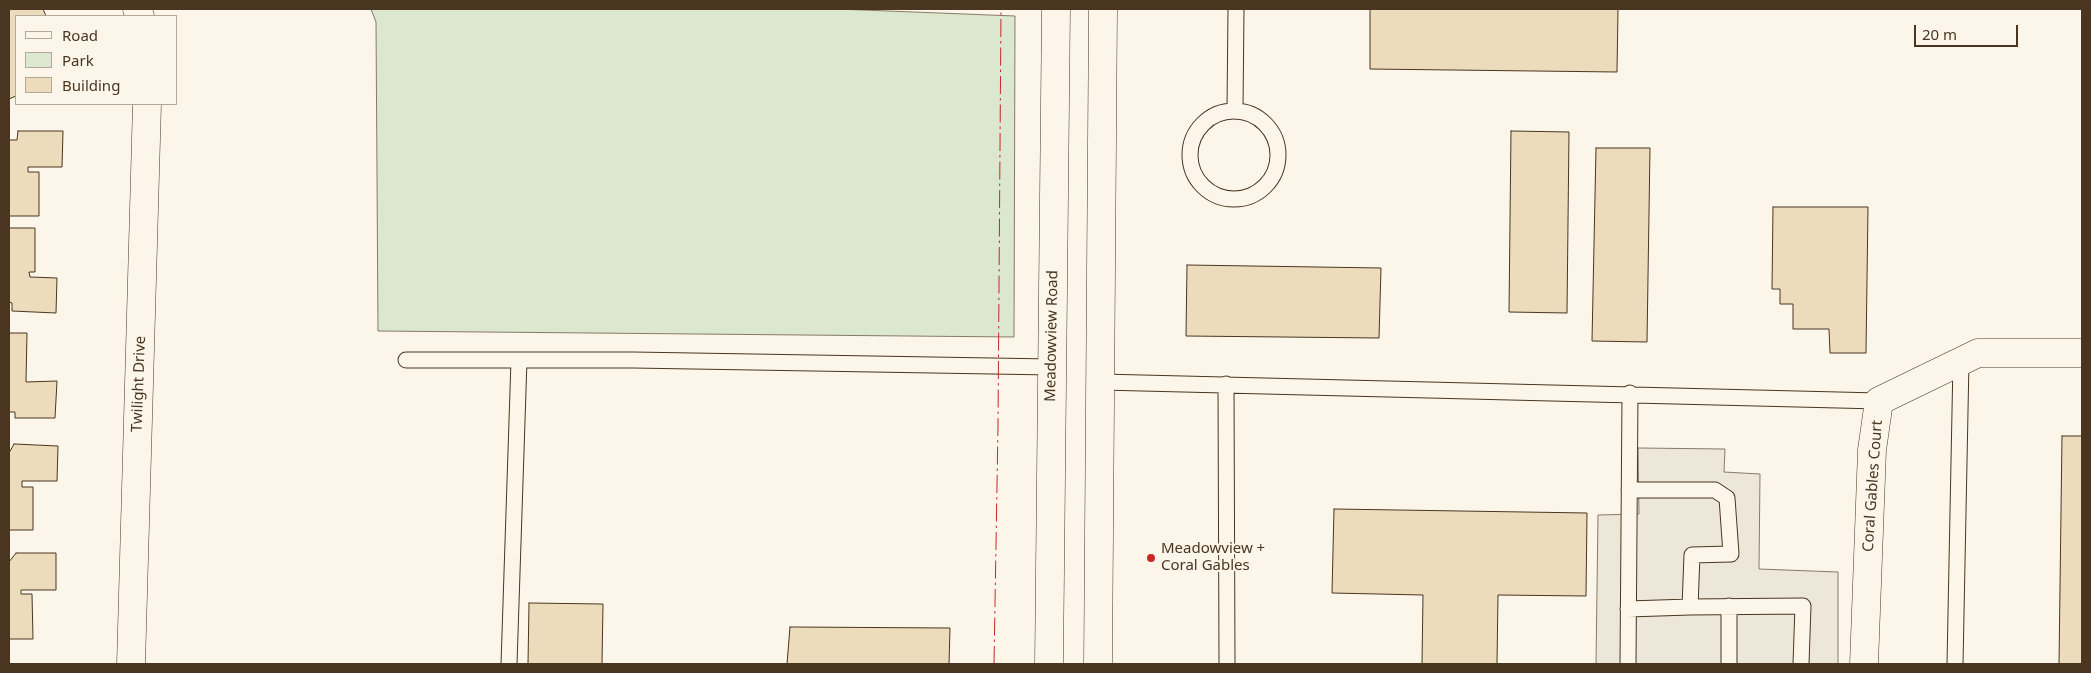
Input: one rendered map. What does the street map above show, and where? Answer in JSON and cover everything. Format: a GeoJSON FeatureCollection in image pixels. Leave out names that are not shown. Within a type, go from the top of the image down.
{"type":"FeatureCollection","features":[{"type":"Feature","properties":{"kind":"main road","name":"Meadowview Road"},"geometry":{"type":"LineString","coordinates":[[1050,664],[1056,9]]}},
{"type":"Feature","properties":{"kind":"main road"},"geometry":{"type":"LineString","coordinates":[[1098,664],[1104,9]]}},
{"type":"Feature","properties":{"kind":"main road","name":"Twilight Drive"},"geometry":{"type":"LineString","coordinates":[[131,664],[147,105]]}},
{"type":"Feature","properties":{"kind":"main road","name":"Coral Gables Court"},"geometry":{"type":"LineString","coordinates":[[1864,664],[1872,450],[1880,401],[1978,353],[2082,353]]}},
{"type":"Feature","properties":{"kind":"lane"},"geometry":{"type":"LineString","coordinates":[[1235,110],[1236,9]]}},
{"type":"Feature","properties":{"kind":"lane"},"geometry":{"type":"LineString","coordinates":[[1235,110],[1252,113],[1266,123],[1276,138],[1279,155],[1275,173],[1265,187],[1250,196],[1233,200],[1216,196],[1202,186],[1192,171],[1189,154],[1193,137],[1203,122],[1217,113],[1235,110]]}},
{"type":"Feature","properties":{"kind":"lane"},"geometry":{"type":"LineString","coordinates":[[406,360],[1052,367]]}},
{"type":"Feature","properties":{"kind":"lane"},"geometry":{"type":"LineString","coordinates":[[508,664],[519,360]]}},
{"type":"Feature","properties":{"kind":"lane"},"geometry":{"type":"LineString","coordinates":[[1955,664],[1962,361]]}},
{"type":"Feature","properties":{"kind":"lane"},"geometry":{"type":"LineString","coordinates":[[1101,382],[1630,393],[1880,401]]}},
{"type":"Feature","properties":{"kind":"lane"},"geometry":{"type":"LineString","coordinates":[[1226,384],[1227,664]]}},
{"type":"Feature","properties":{"kind":"lane"},"geometry":{"type":"LineString","coordinates":[[1628,664],[1630,393]]}},
{"type":"Feature","properties":{"kind":"lane"},"geometry":{"type":"LineString","coordinates":[[1629,490],[1715,490],[1727,498],[1731,554],[1692,555],[1690,606]]}},
{"type":"Feature","properties":{"kind":"lane"},"geometry":{"type":"LineString","coordinates":[[1628,609],[1690,606],[1803,606],[1802,664]]}},
{"type":"Feature","properties":{"kind":"lane"},"geometry":{"type":"LineString","coordinates":[[1729,606],[1729,664]]}},
{"type":"Feature","properties":{"kind":"green space"},"geometry":{"type":"Polygon","coordinates":[[[371,9],[837,9],[1015,16],[1014,337],[378,331],[376,22],[371,9]]]}},
{"type":"Feature","properties":{"kind":"shaded area"},"geometry":{"type":"Polygon","coordinates":[[[1638,448],[1725,449],[1724,472],[1760,474],[1759,569],[1838,572],[1838,664],[1596,664],[1598,515],[1639,514],[1638,448]]]}},
{"type":"Feature","properties":{"kind":"building"},"geometry":{"type":"Polygon","coordinates":[[[9,9],[43,9],[46,15],[15,15],[15,96],[9,99],[9,9]]]}},
{"type":"Feature","properties":{"kind":"building"},"geometry":{"type":"Polygon","coordinates":[[[1370,9],[1618,9],[1617,72],[1370,69],[1370,9]]]}},
{"type":"Feature","properties":{"kind":"building"},"geometry":{"type":"Polygon","coordinates":[[[18,131],[63,131],[62,167],[28,167],[28,172],[39,172],[39,216],[9,216],[9,140],[17,140],[18,131]]]}},
{"type":"Feature","properties":{"kind":"building"},"geometry":{"type":"Polygon","coordinates":[[[1511,131],[1569,132],[1567,313],[1509,312],[1511,131]]]}},
{"type":"Feature","properties":{"kind":"building"},"geometry":{"type":"Polygon","coordinates":[[[1596,148],[1650,148],[1647,342],[1592,341],[1596,148]]]}},
{"type":"Feature","properties":{"kind":"building"},"geometry":{"type":"Polygon","coordinates":[[[1773,207],[1868,207],[1866,353],[1830,353],[1829,329],[1793,329],[1793,304],[1780,304],[1780,289],[1772,289],[1773,207]]]}},
{"type":"Feature","properties":{"kind":"building"},"geometry":{"type":"Polygon","coordinates":[[[9,228],[35,228],[35,272],[29,272],[30,277],[57,278],[56,313],[12,311],[12,303],[9,302],[9,228]]]}},
{"type":"Feature","properties":{"kind":"building"},"geometry":{"type":"Polygon","coordinates":[[[1187,265],[1381,268],[1379,338],[1186,336],[1187,265]]]}},
{"type":"Feature","properties":{"kind":"building"},"geometry":{"type":"Polygon","coordinates":[[[9,333],[27,333],[26,382],[57,381],[55,418],[15,418],[15,412],[9,412],[9,333]]]}},
{"type":"Feature","properties":{"kind":"building"},"geometry":{"type":"Polygon","coordinates":[[[2062,436],[2082,436],[2082,664],[2059,664],[2062,436]]]}},
{"type":"Feature","properties":{"kind":"building"},"geometry":{"type":"Polygon","coordinates":[[[14,444],[58,446],[57,481],[22,481],[22,487],[33,487],[33,530],[9,530],[9,453],[14,444]]]}},
{"type":"Feature","properties":{"kind":"building"},"geometry":{"type":"Polygon","coordinates":[[[1334,509],[1587,513],[1586,596],[1498,595],[1497,664],[1422,664],[1423,595],[1332,593],[1334,509]]]}},
{"type":"Feature","properties":{"kind":"building"},"geometry":{"type":"Polygon","coordinates":[[[16,553],[56,553],[56,590],[21,590],[21,594],[32,594],[33,639],[9,639],[9,562],[16,553]]]}},
{"type":"Feature","properties":{"kind":"building"},"geometry":{"type":"Polygon","coordinates":[[[529,603],[603,604],[602,664],[528,664],[529,603]]]}},
{"type":"Feature","properties":{"kind":"building"},"geometry":{"type":"Polygon","coordinates":[[[790,627],[950,628],[949,664],[787,664],[790,627]]]}},
{"type":"Feature","properties":{"kind":"power"},"geometry":{"type":"LineString","coordinates":[[994,664],[1001,9]]}},
{"type":"Feature","properties":{"kind":"place","name":"Meadowview + Coral Gables"},"geometry":{"type":"Point","coordinates":[1151,558]}}]}
